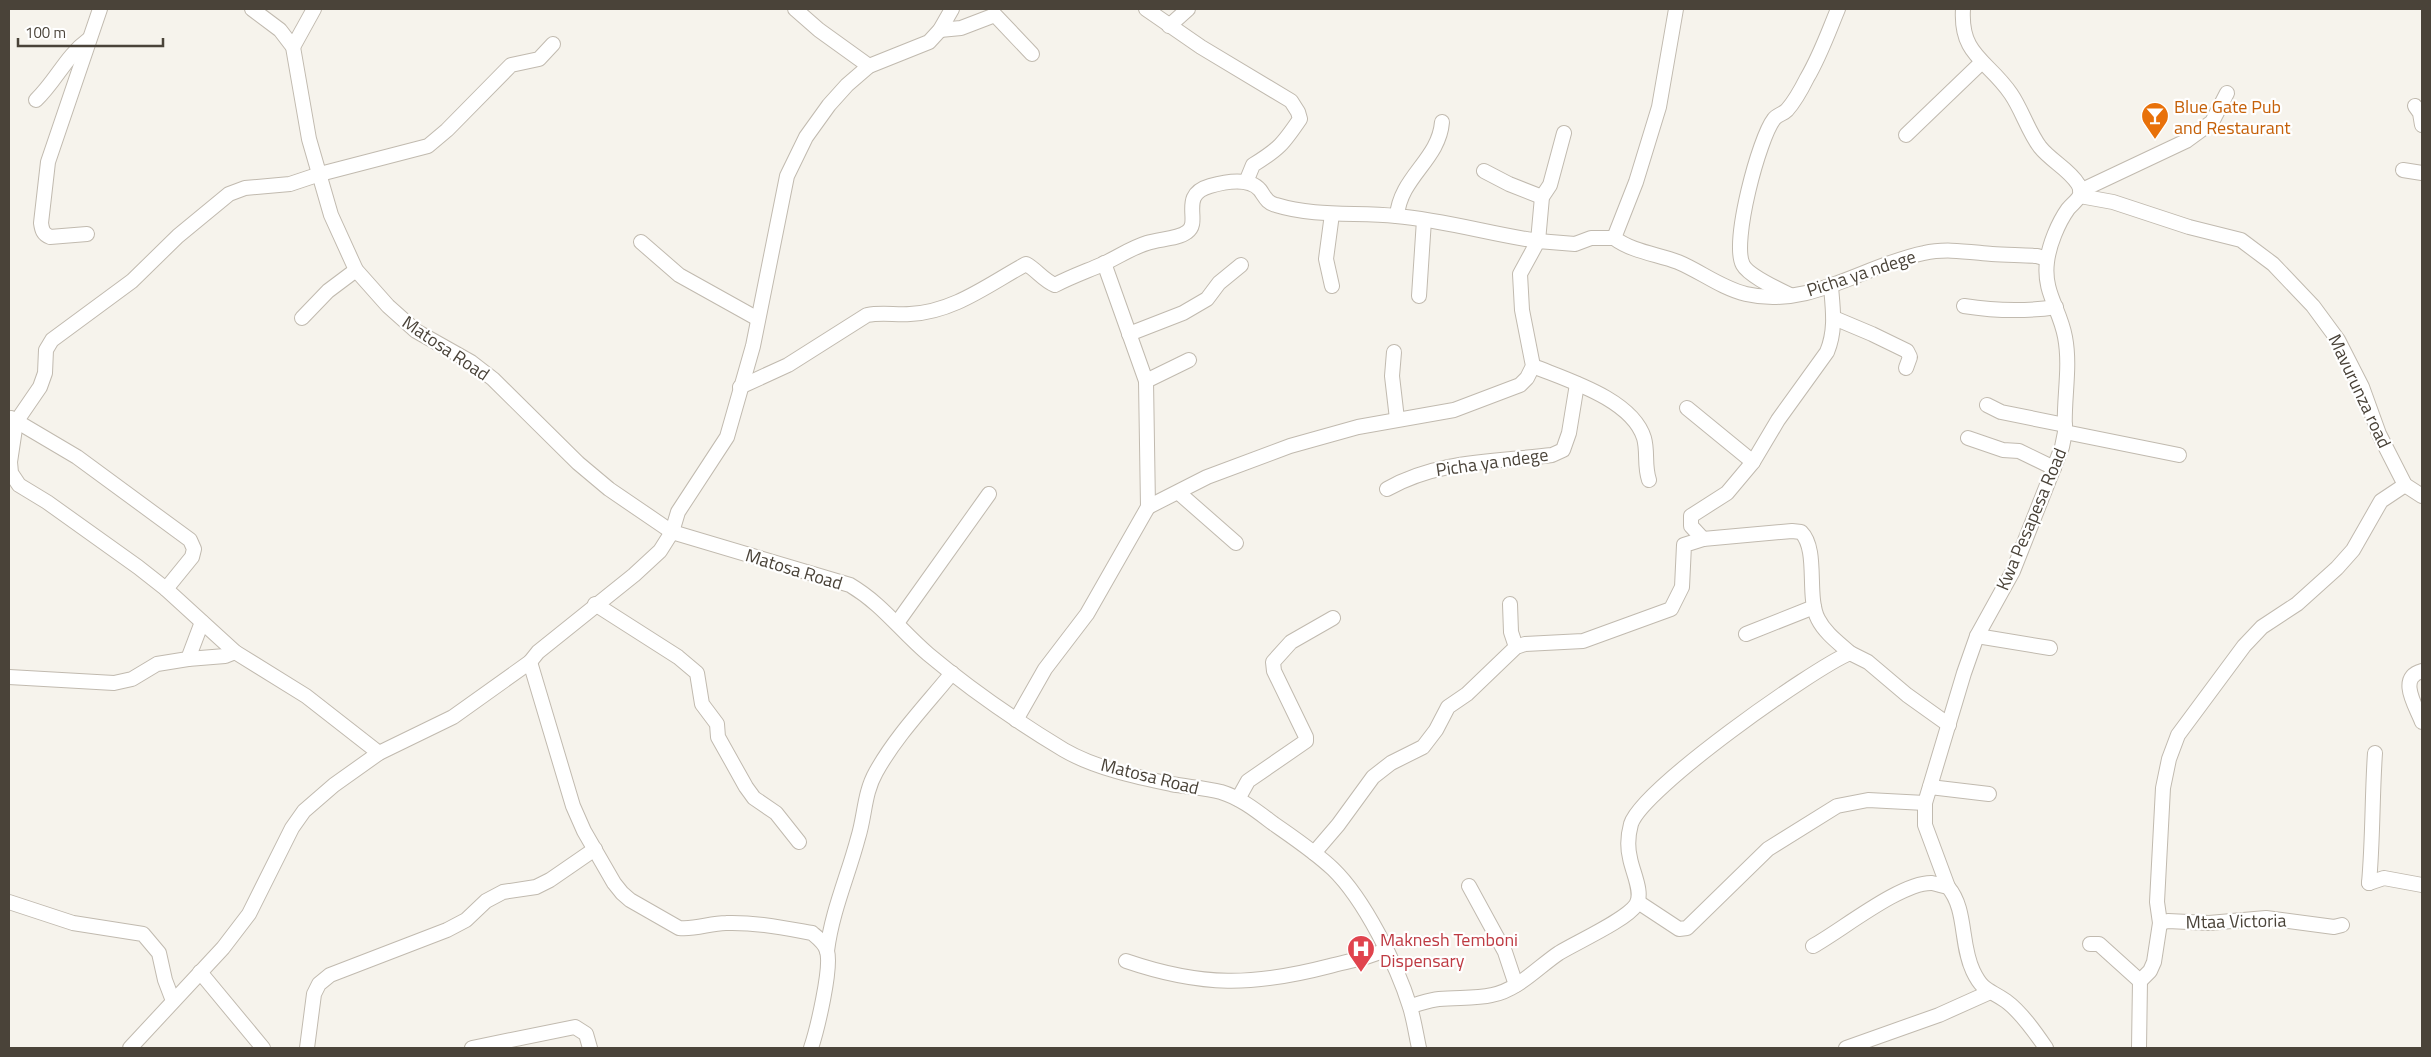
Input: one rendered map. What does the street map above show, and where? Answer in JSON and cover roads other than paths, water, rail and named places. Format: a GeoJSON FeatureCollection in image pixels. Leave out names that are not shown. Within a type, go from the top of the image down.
{"type":"FeatureCollection","features":[{"type":"Feature","properties":{"kind":"street"},"geometry":{"type":"LineString","coordinates":[[86,234],[50,237],[45,235],[42,230],[42,223],[48,162],[100,9]]}},
{"type":"Feature","properties":{"kind":"street","name":"Matosa Road"},"geometry":{"type":"LineString","coordinates":[[252,9],[280,30],[293,47],[309,139],[331,215],[356,270],[388,306],[416,331],[480,369],[523,407],[555,442],[578,463],[609,489],[672,532],[850,585],[872,598],[952,673],[1016,720],[1084,759],[1170,784],[1221,792],[1238,799],[1314,853],[1347,885],[1376,930],[1410,1006],[1419,1048]]}},
{"type":"Feature","properties":{"kind":"street"},"geometry":{"type":"LineString","coordinates":[[293,47],[314,9]]}},
{"type":"Feature","properties":{"kind":"street"},"geometry":{"type":"LineString","coordinates":[[795,9],[818,30],[869,66]]}},
{"type":"Feature","properties":{"kind":"street"},"geometry":{"type":"LineString","coordinates":[[130,1048],[200,972],[249,914],[297,819],[334,785],[379,753],[453,717],[530,662],[538,652],[634,575],[660,551],[672,532],[678,512],[727,437],[753,346],[787,176],[806,137],[829,104],[869,66],[924,45],[940,30],[952,9]]}},
{"type":"Feature","properties":{"kind":"street"},"geometry":{"type":"LineString","coordinates":[[740,387],[788,366],[867,315],[881,312],[910,314],[963,302],[1026,264],[1034,269],[1044,280],[1054,285],[1134,248],[1189,231],[1192,225],[1192,202],[1201,190],[1222,184],[1246,182],[1253,165],[1269,157],[1288,137],[1300,119],[1298,112],[1290,101],[1169,26],[1146,9]]}},
{"type":"Feature","properties":{"kind":"street"},"geometry":{"type":"LineString","coordinates":[[1169,26],[1188,9]]}},
{"type":"Feature","properties":{"kind":"street"},"geometry":{"type":"LineString","coordinates":[[1619,242],[1659,107],[1676,9]]}},
{"type":"Feature","properties":{"kind":"street"},"geometry":{"type":"LineString","coordinates":[[1790,295],[1749,272],[1743,265],[1740,254],[1742,225],[1752,175],[1766,136],[1775,118],[1786,111],[1807,79],[1826,43],[1838,9]]}},
{"type":"Feature","properties":{"kind":"street"},"geometry":{"type":"LineString","coordinates":[[1963,9],[1964,31],[1967,44],[2010,92],[2039,146],[2053,162],[2073,178],[2080,193],[2186,141],[2212,122],[2227,93]]}},
{"type":"Feature","properties":{"kind":"street"},"geometry":{"type":"LineString","coordinates":[[940,30],[961,28],[993,12],[1032,54]]}},
{"type":"Feature","properties":{"kind":"street"},"geometry":{"type":"LineString","coordinates":[[36,100],[53,82],[74,52],[89,39]]}},
{"type":"Feature","properties":{"kind":"street"},"geometry":{"type":"LineString","coordinates":[[379,753],[306,696],[235,652],[166,588],[46,502],[19,485],[11,474],[13,419],[40,387],[45,373],[46,350],[52,340],[132,281],[178,236],[229,194],[245,188],[290,184],[320,174],[428,146],[447,130],[511,65],[540,59],[553,44]]}},
{"type":"Feature","properties":{"kind":"street"},"geometry":{"type":"LineString","coordinates":[[1906,135],[1982,62]]}},
{"type":"Feature","properties":{"kind":"street"},"geometry":{"type":"LineString","coordinates":[[2415,106],[2420,113],[2422,125]]}},
{"type":"Feature","properties":{"kind":"street"},"geometry":{"type":"LineString","coordinates":[[1397,216],[1398,201],[1441,135],[1442,122]]}},
{"type":"Feature","properties":{"kind":"street"},"geometry":{"type":"LineString","coordinates":[[1148,508],[1207,477],[1290,446],[1358,426],[1454,410],[1520,385],[1527,378],[1533,366],[1519,285],[1524,264],[1538,241],[1542,196],[1550,185],[1564,133]]}},
{"type":"Feature","properties":{"kind":"street"},"geometry":{"type":"LineString","coordinates":[[1484,170],[1509,184],[1542,196]]}},
{"type":"Feature","properties":{"kind":"street"},"geometry":{"type":"LineString","coordinates":[[2403,170],[2422,173]]}},
{"type":"Feature","properties":{"kind":"street","name":"Picha ya ndege"},"geometry":{"type":"LineString","coordinates":[[1246,182],[1254,185],[1274,205],[1332,214],[1397,216],[1538,241],[1575,244],[1591,238],[1619,242],[1678,262],[1723,286],[1745,294],[1766,296],[1790,295],[1831,287],[1913,256],[1944,250],[2037,256],[2047,259]]}},
{"type":"Feature","properties":{"kind":"street","name":"Kwa Pesapesa Road"},"geometry":{"type":"LineString","coordinates":[[1988,993],[1979,982],[1968,960],[1958,904],[1948,887],[1925,826],[1925,803],[1977,636],[2013,571],[2062,447],[2065,428],[2066,346],[2056,308],[2048,293],[2046,280],[2047,259],[2064,215],[2080,193]]}},
{"type":"Feature","properties":{"kind":"street","name":"Mavurunza road"},"geometry":{"type":"LineString","coordinates":[[2080,193],[2241,240],[2273,264],[2313,306],[2338,340],[2362,387],[2379,434],[2405,485]]}},
{"type":"Feature","properties":{"kind":"street"},"geometry":{"type":"LineString","coordinates":[[1332,214],[1326,260],[1332,286]]}},
{"type":"Feature","properties":{"kind":"street"},"geometry":{"type":"LineString","coordinates":[[1419,296],[1424,220]]}},
{"type":"Feature","properties":{"kind":"street"},"geometry":{"type":"LineString","coordinates":[[641,242],[679,275],[758,319]]}},
{"type":"Feature","properties":{"kind":"street"},"geometry":{"type":"LineString","coordinates":[[1016,720],[1046,669],[1087,614],[1148,508],[1146,381],[1104,263]]}},
{"type":"Feature","properties":{"kind":"street"},"geometry":{"type":"LineString","coordinates":[[1129,334],[1191,308],[1207,299],[1219,283],[1241,265]]}},
{"type":"Feature","properties":{"kind":"street"},"geometry":{"type":"LineString","coordinates":[[302,318],[328,292],[356,270]]}},
{"type":"Feature","properties":{"kind":"street"},"geometry":{"type":"LineString","coordinates":[[1703,539],[1692,526],[1691,516],[1727,492],[1753,462],[1778,420],[1827,352],[1832,339],[1834,318],[1831,287]]}},
{"type":"Feature","properties":{"kind":"street"},"geometry":{"type":"LineString","coordinates":[[1964,306],[1998,311],[2029,311],[2056,308]]}},
{"type":"Feature","properties":{"kind":"street"},"geometry":{"type":"LineString","coordinates":[[1834,318],[1907,351],[1910,357],[1906,368]]}},
{"type":"Feature","properties":{"kind":"street"},"geometry":{"type":"LineString","coordinates":[[1394,352],[1392,376],[1397,419]]}},
{"type":"Feature","properties":{"kind":"street"},"geometry":{"type":"LineString","coordinates":[[1146,381],[1189,360]]}},
{"type":"Feature","properties":{"kind":"street"},"geometry":{"type":"LineString","coordinates":[[1533,366],[1577,384],[1616,404],[1639,426],[1645,440],[1645,468],[1649,480]]}},
{"type":"Feature","properties":{"kind":"street","name":"Picha ya ndege"},"geometry":{"type":"LineString","coordinates":[[1387,489],[1409,477],[1433,469],[1552,455],[1563,450],[1569,433],[1577,384]]}},
{"type":"Feature","properties":{"kind":"street"},"geometry":{"type":"LineString","coordinates":[[1988,405],[2000,412],[2179,455]]}},
{"type":"Feature","properties":{"kind":"street"},"geometry":{"type":"LineString","coordinates":[[1687,408],[1753,462]]}},
{"type":"Feature","properties":{"kind":"street"},"geometry":{"type":"LineString","coordinates":[[13,419],[78,457],[190,540],[194,549],[192,557],[166,588]]}},
{"type":"Feature","properties":{"kind":"street"},"geometry":{"type":"LineString","coordinates":[[1968,438],[2003,450],[2020,451],[2054,468]]}},
{"type":"Feature","properties":{"kind":"street"},"geometry":{"type":"LineString","coordinates":[[2139,1048],[2140,981],[2150,971],[2154,962],[2160,923],[2157,902],[2163,788],[2173,744],[2244,646],[2262,627],[2297,604],[2337,568],[2353,550],[2381,501],[2405,485],[2422,496]]}},
{"type":"Feature","properties":{"kind":"street"},"geometry":{"type":"LineString","coordinates":[[1179,493],[1236,543]]}},
{"type":"Feature","properties":{"kind":"street"},"geometry":{"type":"LineString","coordinates":[[897,623],[989,494]]}},
{"type":"Feature","properties":{"kind":"street"},"geometry":{"type":"LineString","coordinates":[[1314,853],[1355,803],[1372,778],[1391,763],[1423,748],[1436,730],[1448,707],[1467,694],[1516,647],[1525,644],[1583,641],[1643,618],[1665,613],[1675,603],[1682,587],[1682,547],[1703,539],[1792,530],[1801,532],[1806,540],[1809,554],[1814,607],[1817,618],[1826,630],[1850,653],[1868,662],[1907,695],[1950,725]]}},
{"type":"Feature","properties":{"kind":"street"},"geometry":{"type":"LineString","coordinates":[[596,604],[678,657],[697,673],[702,704],[718,724],[718,737],[746,787],[754,798],[776,812],[799,842]]}},
{"type":"Feature","properties":{"kind":"street"},"geometry":{"type":"LineString","coordinates":[[1510,604],[1511,632],[1516,647]]}},
{"type":"Feature","properties":{"kind":"street"},"geometry":{"type":"LineString","coordinates":[[1746,634],[1814,607]]}},
{"type":"Feature","properties":{"kind":"street"},"geometry":{"type":"LineString","coordinates":[[1238,799],[1248,781],[1306,741],[1306,737],[1274,671],[1273,662],[1291,642],[1333,618]]}},
{"type":"Feature","properties":{"kind":"street"},"geometry":{"type":"LineString","coordinates":[[188,659],[202,622]]}},
{"type":"Feature","properties":{"kind":"street"},"geometry":{"type":"LineString","coordinates":[[1977,636],[2050,648]]}},
{"type":"Feature","properties":{"kind":"street"},"geometry":{"type":"LineString","coordinates":[[9,677],[114,684],[132,679],[157,664],[225,656],[235,652]]}},
{"type":"Feature","properties":{"kind":"street"},"geometry":{"type":"LineString","coordinates":[[1410,1006],[1437,999],[1493,995],[1516,985],[1559,954],[1608,926],[1635,907],[1638,902],[1639,893],[1629,857],[1628,839],[1632,822],[1640,810],[1674,776],[1733,731],[1825,666],[1850,653]]}},
{"type":"Feature","properties":{"kind":"street"},"geometry":{"type":"LineString","coordinates":[[530,662],[577,817],[614,883],[630,900],[679,928],[689,930],[725,923],[785,928],[812,933],[821,940],[828,951]]}},
{"type":"Feature","properties":{"kind":"street"},"geometry":{"type":"LineString","coordinates":[[2422,670],[2412,675],[2409,683],[2410,692],[2422,722]]}},
{"type":"Feature","properties":{"kind":"street"},"geometry":{"type":"LineString","coordinates":[[811,1048],[821,1014],[832,923],[858,838],[868,789],[897,739],[952,673]]}},
{"type":"Feature","properties":{"kind":"street"},"geometry":{"type":"LineString","coordinates":[[2375,753],[2372,786],[2373,838],[2369,883],[2384,878],[2422,885]]}},
{"type":"Feature","properties":{"kind":"street"},"geometry":{"type":"LineString","coordinates":[[1930,788],[1989,794]]}},
{"type":"Feature","properties":{"kind":"street"},"geometry":{"type":"LineString","coordinates":[[1638,902],[1679,929],[1686,928],[1768,849],[1837,806],[1868,800],[1925,803]]}},
{"type":"Feature","properties":{"kind":"street"},"geometry":{"type":"LineString","coordinates":[[308,1048],[314,994],[318,984],[330,975],[447,930],[466,920],[486,901],[503,892],[543,884],[595,849]]}},
{"type":"Feature","properties":{"kind":"street"},"geometry":{"type":"LineString","coordinates":[[1814,946],[1890,898],[1908,889],[1932,883],[1948,887]]}},
{"type":"Feature","properties":{"kind":"street"},"geometry":{"type":"LineString","coordinates":[[1469,886],[1504,952],[1516,985]]}},
{"type":"Feature","properties":{"kind":"street"},"geometry":{"type":"LineString","coordinates":[[9,902],[73,923],[143,934],[159,954],[165,980],[173,1001]]}},
{"type":"Feature","properties":{"kind":"street","name":"Mtaa Victoria"},"geometry":{"type":"LineString","coordinates":[[2160,923],[2168,921],[2209,923],[2266,918],[2334,927],[2342,925]]}},
{"type":"Feature","properties":{"kind":"street"},"geometry":{"type":"LineString","coordinates":[[2090,944],[2099,944],[2140,981]]}},
{"type":"Feature","properties":{"kind":"street"},"geometry":{"type":"LineString","coordinates":[[1126,961],[1191,979],[1241,982],[1301,973],[1373,955],[1385,950]]}},
{"type":"Feature","properties":{"kind":"street"},"geometry":{"type":"LineString","coordinates":[[200,972],[263,1048]]}},
{"type":"Feature","properties":{"kind":"street"},"geometry":{"type":"LineString","coordinates":[[1846,1048],[1939,1015],[1988,993],[2006,1002],[2046,1048]]}},
{"type":"Feature","properties":{"kind":"street"},"geometry":{"type":"LineString","coordinates":[[472,1048],[575,1027],[586,1034],[590,1048]]}},
{"type":"Feature","properties":{"kind":"place","name":"Blue Gate Pub and Restaurant"},"geometry":{"type":"Point","coordinates":[2155,140]}},
{"type":"Feature","properties":{"kind":"place","name":"Maknesh Temboni Dispensary"},"geometry":{"type":"Point","coordinates":[1361,973]}}]}
